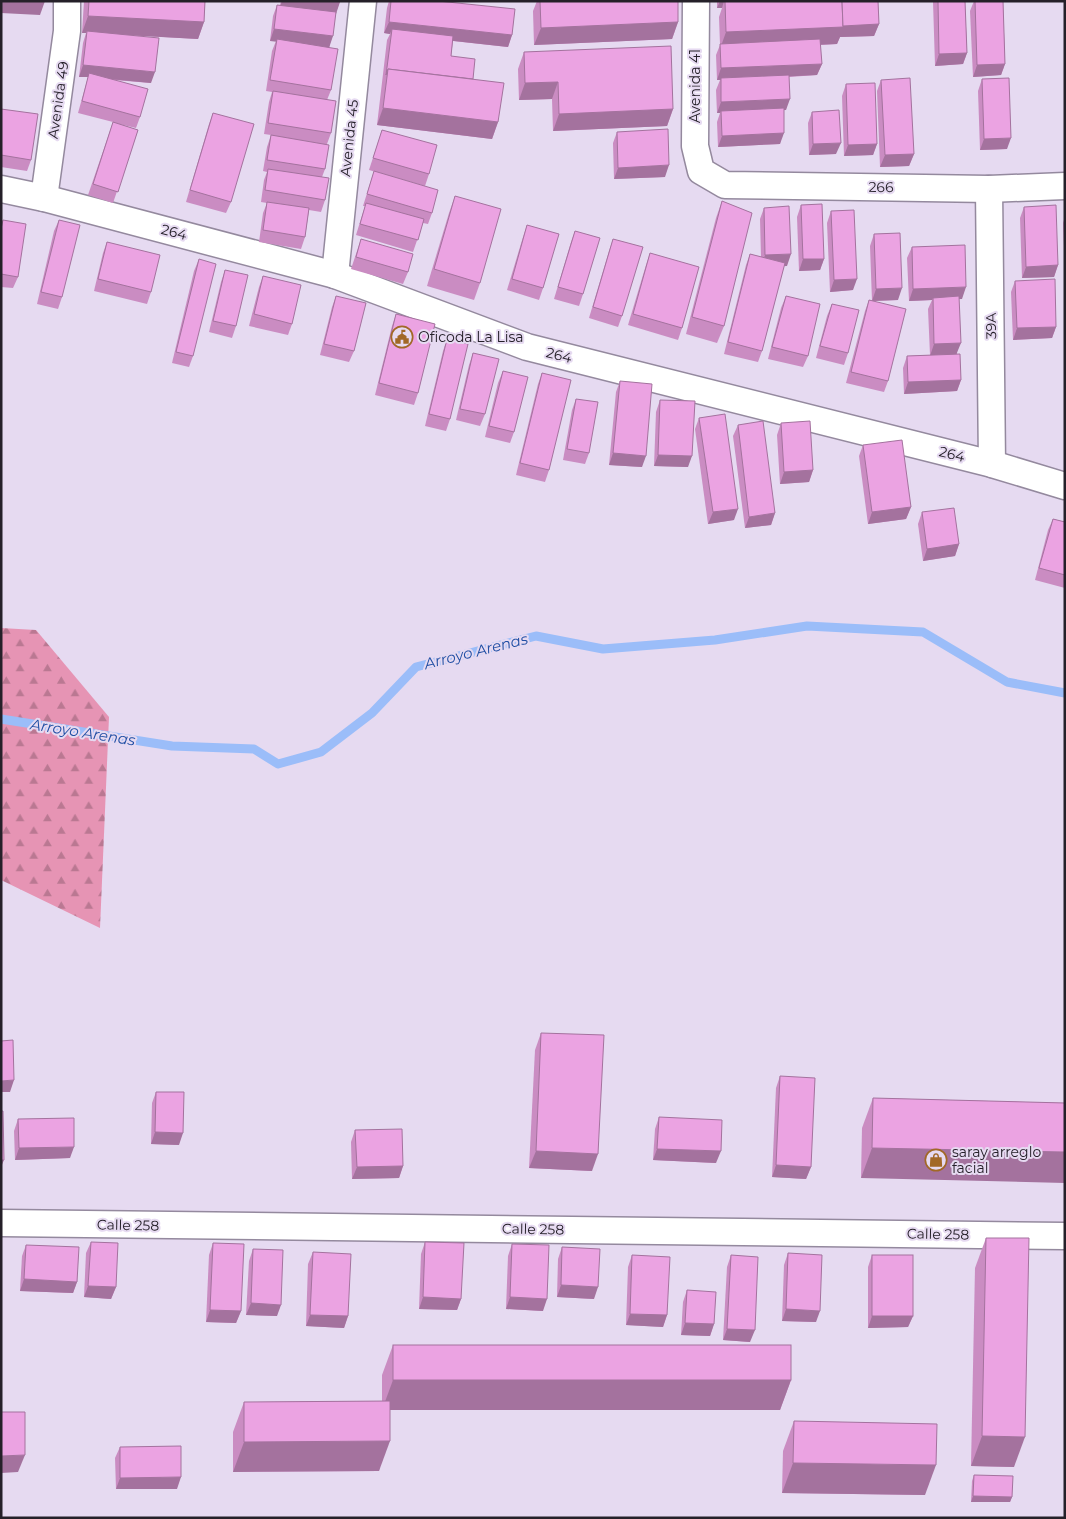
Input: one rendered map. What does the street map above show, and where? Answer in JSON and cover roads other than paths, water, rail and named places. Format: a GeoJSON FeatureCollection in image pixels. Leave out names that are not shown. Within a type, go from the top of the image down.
{"type":"FeatureCollection","features":[{"type":"Feature","properties":{"kind":"street","name":"Avenida 49"},"geometry":{"type":"LineString","coordinates":[[44,198],[67,31],[67,1]]}},
{"type":"Feature","properties":{"kind":"street","name":"Avenida 45"},"geometry":{"type":"LineString","coordinates":[[336,275],[363,1]]}},
{"type":"Feature","properties":{"kind":"street","name":"Avenida 41"},"geometry":{"type":"LineString","coordinates":[[696,1],[695,146],[701,171]]}},
{"type":"Feature","properties":{"kind":"street","name":"266"},"geometry":{"type":"LineString","coordinates":[[701,171],[725,185],[989,189],[1065,186]]}},
{"type":"Feature","properties":{"kind":"street","name":"264"},"geometry":{"type":"LineString","coordinates":[[1,189],[44,198],[336,275],[527,347],[992,464],[1065,486]]}},
{"type":"Feature","properties":{"kind":"street","name":"39A"},"geometry":{"type":"LineString","coordinates":[[989,189],[992,464]]}},
{"type":"Feature","properties":{"kind":"street","name":"Calle 258"},"geometry":{"type":"LineString","coordinates":[[1,1223],[1065,1236]]}},
{"type":"Feature","properties":{"kind":"waterway","name":"Arroyo Arenas"},"geometry":{"type":"LineString","coordinates":[[1,719],[172,746],[254,749],[278,764],[321,752],[372,713],[416,667],[536,636],[603,649],[715,640],[807,626],[923,632],[1007,682],[1065,693]]}},
{"type":"Feature","properties":{"kind":"place","name":"Oficoda La Lisa"},"geometry":{"type":"Point","coordinates":[402,337]}},
{"type":"Feature","properties":{"kind":"place","name":"saray arreglo facial"},"geometry":{"type":"Point","coordinates":[936,1160]}}]}
